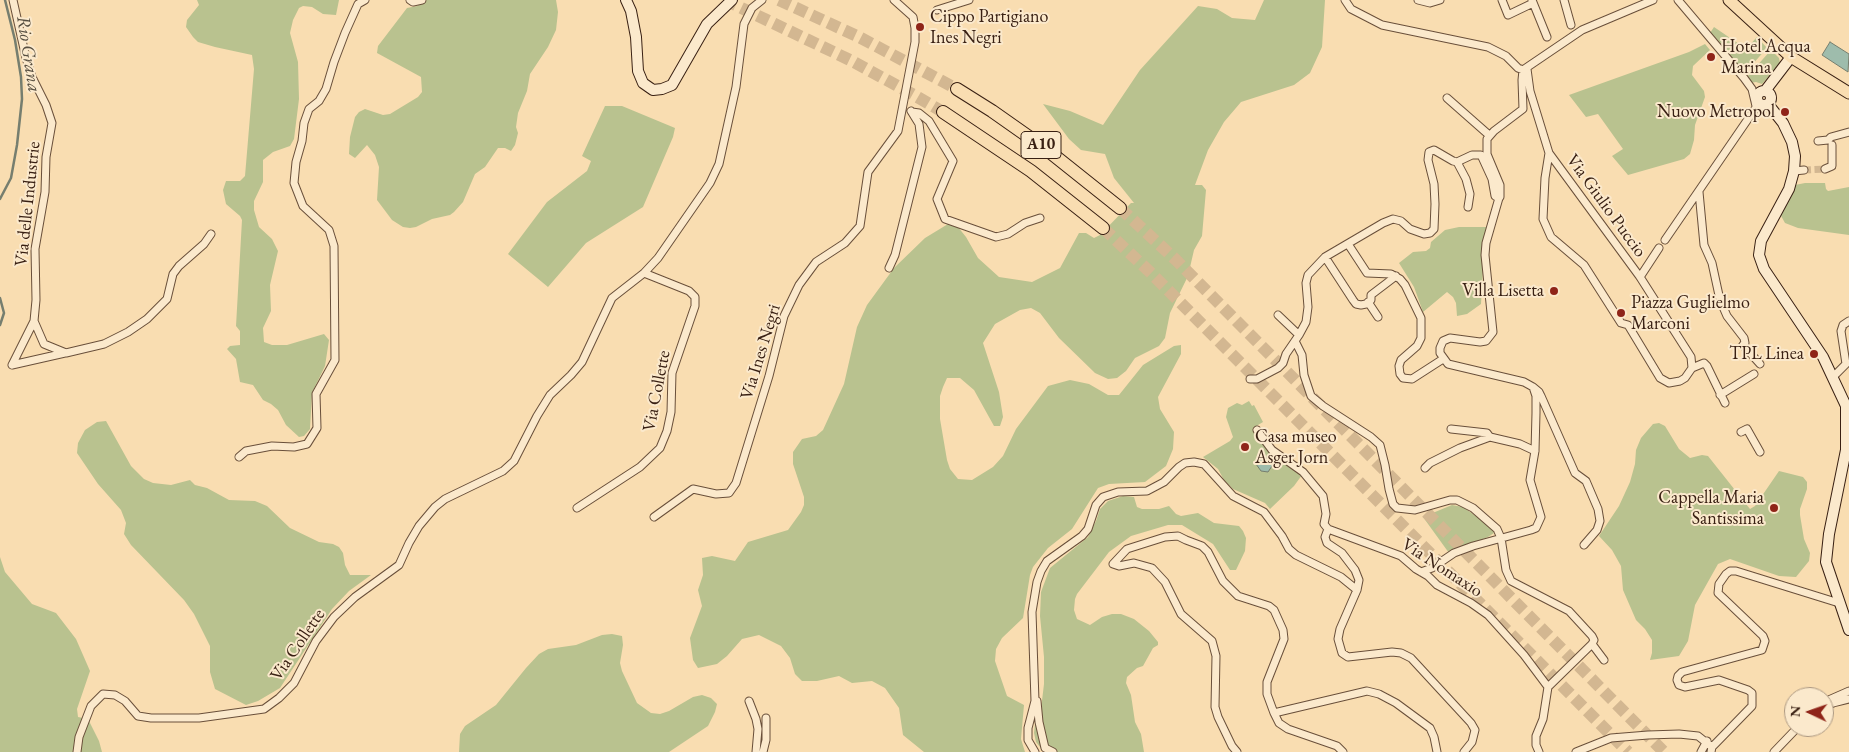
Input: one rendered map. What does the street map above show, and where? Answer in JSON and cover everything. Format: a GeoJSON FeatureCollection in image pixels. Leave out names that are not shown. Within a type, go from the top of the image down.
{"type":"FeatureCollection","features":[{"type":"Feature","properties":{"kind":"highway","name":"A10"},"geometry":{"type":"LineString","coordinates":[[956,89],[1033,140],[1074,170],[1120,208]]}},
{"type":"Feature","properties":{"kind":"highway","name":"A10"},"geometry":{"type":"LineString","coordinates":[[942,112],[1031,171],[1103,228]]}},
{"type":"Feature","properties":{"kind":"main road"},"geometry":{"type":"LineString","coordinates":[[1729,0],[1791,57],[1849,93]]}},
{"type":"Feature","properties":{"kind":"street","name":"Via delle Industrie"},"geometry":{"type":"LineString","coordinates":[[13,0],[32,77],[46,105],[52,123],[46,157],[45,192],[35,249],[36,300],[34,321],[44,344]]}},
{"type":"Feature","properties":{"kind":"street"},"geometry":{"type":"LineString","coordinates":[[238,457],[246,451],[272,446],[294,447],[307,444],[317,428],[316,394],[335,360],[334,246],[329,230],[303,206],[294,183],[296,162],[302,141],[304,123],[309,110],[319,101],[326,90],[345,33],[358,4],[365,0]]}},
{"type":"Feature","properties":{"kind":"street"},"geometry":{"type":"LineString","coordinates":[[410,0],[413,2],[422,0]]}},
{"type":"Feature","properties":{"kind":"street"},"geometry":{"type":"LineString","coordinates":[[626,0],[631,11],[636,37],[638,71],[643,83],[653,90],[672,85],[708,24],[732,0]]}},
{"type":"Feature","properties":{"kind":"street","name":"Via Collette"},"geometry":{"type":"LineString","coordinates":[[76,752],[90,706],[103,694],[115,695],[125,701],[138,716],[151,718],[199,718],[264,709],[279,698],[294,683],[316,641],[334,617],[355,597],[399,565],[408,543],[435,507],[445,499],[503,471],[514,461],[550,395],[582,362],[612,298],[644,273],[658,258],[710,183],[719,164],[736,87],[744,24],[752,8],[762,0]]}},
{"type":"Feature","properties":{"kind":"street","name":"Via Ines Negri"},"geometry":{"type":"LineString","coordinates":[[654,517],[692,489],[716,494],[729,493],[736,483],[769,376],[784,316],[800,285],[816,262],[845,242],[860,226],[868,172],[898,131],[915,42],[913,17],[894,0]]}},
{"type":"Feature","properties":{"kind":"street"},"geometry":{"type":"LineString","coordinates":[[937,10],[969,0]]}},
{"type":"Feature","properties":{"kind":"street"},"geometry":{"type":"LineString","coordinates":[[1344,0],[1351,9],[1382,25],[1488,47],[1506,56],[1518,68],[1525,70]]}},
{"type":"Feature","properties":{"kind":"street"},"geometry":{"type":"LineString","coordinates":[[1418,0],[1430,3],[1440,0]]}},
{"type":"Feature","properties":{"kind":"street"},"geometry":{"type":"LineString","coordinates":[[1502,0],[1508,15],[1532,2],[1547,37]]}},
{"type":"Feature","properties":{"kind":"street"},"geometry":{"type":"LineString","coordinates":[[1564,0],[1571,25]]}},
{"type":"Feature","properties":{"kind":"street"},"geometry":{"type":"LineString","coordinates":[[1584,546],[1597,530],[1600,521],[1598,509],[1589,486],[1575,472],[1542,396],[1533,387],[1524,382],[1448,364],[1440,353],[1440,348],[1443,342],[1450,338],[1480,342],[1486,341],[1493,332],[1485,255],[1486,243],[1501,194],[1500,185],[1487,154],[1486,144],[1490,136],[1523,109],[1522,80],[1525,70],[1582,30],[1653,0]]}},
{"type":"Feature","properties":{"kind":"street"},"geometry":{"type":"LineString","coordinates":[[1678,0],[1744,78],[1761,104],[1784,123],[1792,142],[1799,170],[1761,241],[1759,255],[1764,269],[1823,357],[1846,406],[1846,450],[1829,534],[1826,562],[1849,630]]}},
{"type":"Feature","properties":{"kind":"street"},"geometry":{"type":"LineString","coordinates":[[1665,240],[1761,104],[1771,96],[1765,91],[1791,57]]}},
{"type":"Feature","properties":{"kind":"street"},"geometry":{"type":"LineString","coordinates":[[1525,70],[1548,153],[1543,219],[1551,237],[1584,265],[1621,323],[1628,325],[1660,378],[1669,383],[1680,381],[1689,374],[1692,368],[1704,364],[1725,403]]}},
{"type":"Feature","properties":{"kind":"street"},"geometry":{"type":"LineString","coordinates":[[1447,98],[1490,136]]}},
{"type":"Feature","properties":{"kind":"street"},"geometry":{"type":"LineString","coordinates":[[903,110],[919,113],[929,121],[953,161],[937,199],[945,219],[996,237],[1008,234],[1025,223],[1040,218]]}},
{"type":"Feature","properties":{"kind":"street"},"geometry":{"type":"LineString","coordinates":[[889,268],[895,255],[922,147],[919,124],[912,112]]}},
{"type":"Feature","properties":{"kind":"street"},"geometry":{"type":"LineString","coordinates":[[1818,141],[1828,140],[1831,137],[1849,132]]}},
{"type":"Feature","properties":{"kind":"street"},"geometry":{"type":"LineString","coordinates":[[1825,169],[1832,166],[1832,145]]}},
{"type":"Feature","properties":{"kind":"street"},"geometry":{"type":"LineString","coordinates":[[1250,379],[1257,379],[1278,368],[1297,338],[1306,322],[1308,307],[1306,283],[1308,275],[1325,257],[1393,219],[1401,221],[1416,232],[1424,234],[1430,233],[1434,229],[1436,212],[1429,152],[1434,150],[1457,162],[1466,179],[1470,194],[1468,207]]}},
{"type":"Feature","properties":{"kind":"street","name":"Via Giulio Puccio"},"geometry":{"type":"LineString","coordinates":[[1548,153],[1640,277],[1691,357],[1692,368]]}},
{"type":"Feature","properties":{"kind":"street"},"geometry":{"type":"LineString","coordinates":[[1457,162],[1472,155],[1481,155],[1492,180],[1495,196],[1499,198]]}},
{"type":"Feature","properties":{"kind":"street"},"geometry":{"type":"LineString","coordinates":[[1698,192],[1704,245],[1712,263],[1720,300],[1727,316],[1744,338],[1745,343],[1742,345],[1760,364]]}},
{"type":"Feature","properties":{"kind":"street"},"geometry":{"type":"LineString","coordinates":[[34,321],[12,365],[104,344],[128,332],[147,319],[167,299],[174,274],[179,266],[204,244],[211,234]]}},
{"type":"Feature","properties":{"kind":"street"},"geometry":{"type":"LineString","coordinates":[[1348,244],[1367,273],[1396,276],[1405,285],[1421,318],[1421,338],[1417,346],[1401,360],[1400,374],[1403,378],[1412,380],[1443,359]]}},
{"type":"Feature","properties":{"kind":"street"},"geometry":{"type":"LineString","coordinates":[[1640,277],[1659,248]]}},
{"type":"Feature","properties":{"kind":"street"},"geometry":{"type":"LineString","coordinates":[[1325,257],[1356,304],[1361,305],[1372,300],[1371,295],[1396,276]]}},
{"type":"Feature","properties":{"kind":"street","name":"Via Collette"},"geometry":{"type":"LineString","coordinates":[[577,508],[640,467],[660,448],[668,431],[671,412],[672,373],[696,306],[695,297],[689,291],[644,273]]}},
{"type":"Feature","properties":{"kind":"street"},"geometry":{"type":"LineString","coordinates":[[1368,302],[1378,317]]}},
{"type":"Feature","properties":{"kind":"street"},"geometry":{"type":"LineString","coordinates":[[1278,315],[1297,338],[1302,355],[1304,375],[1311,396],[1322,406],[1372,437],[1380,445],[1394,504],[1398,508],[1415,510],[1450,500],[1463,501],[1474,508],[1497,529],[1501,538],[1506,570],[1511,581],[1569,611],[1592,636],[1594,640],[1592,644],[1548,687],[1543,719],[1536,736],[1536,745],[1539,752]]}},
{"type":"Feature","properties":{"kind":"street"},"geometry":{"type":"LineString","coordinates":[[1833,377],[1846,364],[1841,331],[1843,325],[1849,321]]}},
{"type":"Feature","properties":{"kind":"street"},"geometry":{"type":"LineString","coordinates":[[42,358],[44,344],[66,353]]}},
{"type":"Feature","properties":{"kind":"street"},"geometry":{"type":"LineString","coordinates":[[1720,395],[1754,374]]}},
{"type":"Feature","properties":{"kind":"street"},"geometry":{"type":"LineString","coordinates":[[1421,572],[1432,568],[1454,553],[1536,528],[1540,522],[1541,512],[1530,480],[1535,451],[1536,404],[1533,387]]}},
{"type":"Feature","properties":{"kind":"street"},"geometry":{"type":"LineString","coordinates":[[1451,429],[1487,433],[1490,437],[1520,444],[1535,451]]}},
{"type":"Feature","properties":{"kind":"street"},"geometry":{"type":"LineString","coordinates":[[1741,432],[1747,429],[1760,452]]}},
{"type":"Feature","properties":{"kind":"street"},"geometry":{"type":"LineString","coordinates":[[1257,430],[1272,450],[1303,472],[1323,496],[1326,514],[1324,524],[1328,529],[1325,537],[1327,543],[1342,553],[1355,570],[1359,580],[1357,590],[1340,629],[1338,639],[1342,653],[1348,657],[1392,652],[1402,653],[1411,658],[1471,723],[1475,730],[1472,742],[1464,752]]}},
{"type":"Feature","properties":{"kind":"street"},"geometry":{"type":"LineString","coordinates":[[1424,468],[1460,448],[1490,437]]}},
{"type":"Feature","properties":{"kind":"street"},"geometry":{"type":"LineString","coordinates":[[1054,752],[1046,748],[1039,722],[1035,692],[1033,605],[1037,582],[1040,571],[1047,561],[1082,536],[1088,529],[1096,505],[1103,497],[1118,492],[1148,491],[1164,482],[1179,467],[1186,463],[1204,464],[1233,496],[1264,512],[1273,521],[1289,549],[1296,555],[1328,569],[1357,590]]}},
{"type":"Feature","properties":{"kind":"street","name":"Via Nomaxio"},"geometry":{"type":"LineString","coordinates":[[1328,529],[1402,556],[1437,585],[1471,603],[1488,615],[1524,655],[1548,687]]}},
{"type":"Feature","properties":{"kind":"street"},"geometry":{"type":"LineString","coordinates":[[1237,752],[1232,746],[1215,706],[1216,656],[1212,641],[1181,614],[1165,582],[1152,568],[1134,563],[1119,566],[1113,564],[1127,549],[1165,537],[1178,536],[1202,546],[1208,552],[1223,581],[1238,596],[1269,606],[1274,610],[1280,620],[1284,639],[1267,682],[1267,694],[1274,713],[1279,723],[1288,729],[1337,746],[1343,752]]}},
{"type":"Feature","properties":{"kind":"street"},"geometry":{"type":"LineString","coordinates":[[1701,752],[1710,747],[1747,712],[1752,706],[1752,693],[1719,680],[1684,687],[1679,685],[1678,676],[1682,672],[1762,650],[1765,641],[1763,636],[1718,593],[1719,584],[1726,574],[1730,571],[1736,571],[1839,603]]}},
{"type":"Feature","properties":{"kind":"street"},"geometry":{"type":"LineString","coordinates":[[1592,644],[1604,660]]}},
{"type":"Feature","properties":{"kind":"street"},"geometry":{"type":"LineString","coordinates":[[1274,713],[1367,691],[1379,694],[1396,703],[1430,728],[1437,752]]}},
{"type":"Feature","properties":{"kind":"street"},"geometry":{"type":"LineString","coordinates":[[1834,698],[1849,691]]}},
{"type":"Feature","properties":{"kind":"street"},"geometry":{"type":"LineString","coordinates":[[1035,692],[1033,713],[1028,728],[1028,740],[1035,752]]}},
{"type":"Feature","properties":{"kind":"street"},"geometry":{"type":"LineString","coordinates":[[1834,703],[1849,699]]}},
{"type":"Feature","properties":{"kind":"street"},"geometry":{"type":"LineString","coordinates":[[748,701],[758,729],[756,752]]}},
{"type":"Feature","properties":{"kind":"street"},"geometry":{"type":"LineString","coordinates":[[763,752],[766,740],[766,718]]}},
{"type":"Feature","properties":{"kind":"street"},"geometry":{"type":"LineString","coordinates":[[1576,752],[1610,738],[1679,734],[1698,736],[1710,747]]}},
{"type":"Feature","properties":{"kind":"street"},"geometry":{"type":"LineString","coordinates":[[1774,752],[1788,737]]}},
{"type":"Feature","properties":{"kind":"green space"},"geometry":{"type":"Polygon","coordinates":[[[197,0],[339,0],[336,15],[323,14],[312,7],[303,6],[299,8],[293,20],[290,33],[298,62],[299,99],[294,139],[290,146],[273,152],[263,160],[263,182],[254,201],[254,210],[259,227],[272,239],[278,251],[270,285],[271,311],[263,328],[264,342],[272,345],[287,345],[324,334],[329,340],[325,366],[312,393],[310,429],[304,436],[299,437],[286,425],[278,410],[263,400],[253,385],[240,382],[236,359],[227,349],[230,346],[240,345],[240,331],[236,326],[242,220],[226,204],[223,190],[226,181],[240,181],[245,176],[254,69],[252,55],[198,42],[193,37],[186,27],[187,20],[199,5],[197,0]]]}},
{"type":"Feature","properties":{"kind":"green space"},"geometry":{"type":"Polygon","coordinates":[[[427,0],[556,0],[558,12],[556,30],[548,47],[530,74],[527,91],[518,113],[516,127],[518,133],[515,145],[511,151],[505,148],[498,148],[485,167],[475,174],[463,202],[454,212],[410,228],[403,227],[392,220],[377,200],[379,167],[375,155],[367,145],[355,158],[349,154],[350,137],[355,117],[359,112],[365,109],[383,115],[390,114],[418,97],[422,92],[421,77],[377,53],[378,46],[407,8],[417,6],[427,0]]]}},
{"type":"Feature","properties":{"kind":"green space"},"geometry":{"type":"Polygon","coordinates":[[[1264,0],[1325,0],[1322,47],[1310,73],[1294,85],[1241,102],[1224,122],[1208,150],[1195,185],[1202,185],[1206,190],[1202,236],[1194,250],[1188,276],[1170,313],[1165,338],[1159,346],[1135,358],[1126,371],[1117,378],[1108,379],[1095,373],[1059,338],[1040,313],[1031,308],[1020,310],[995,324],[983,343],[999,392],[1003,417],[1000,426],[994,426],[974,390],[960,378],[947,378],[940,396],[940,419],[950,469],[958,479],[972,480],[993,467],[1003,456],[1016,429],[1048,386],[1070,380],[1089,384],[1108,395],[1119,395],[1143,365],[1174,346],[1181,345],[1181,354],[1158,397],[1160,409],[1174,432],[1173,449],[1166,466],[1145,482],[1109,484],[1098,488],[1072,529],[1048,548],[1033,567],[1023,618],[1002,638],[996,649],[995,661],[1007,696],[1024,705],[1021,739],[1025,752],[924,752],[903,735],[899,708],[885,688],[872,681],[852,683],[839,676],[817,681],[802,681],[795,674],[790,658],[781,646],[759,635],[742,639],[717,664],[698,668],[693,660],[690,638],[702,606],[698,590],[703,575],[702,558],[712,556],[735,561],[748,542],[788,530],[801,512],[804,505],[804,497],[793,464],[793,452],[802,439],[816,436],[823,430],[844,384],[857,327],[867,305],[894,268],[925,238],[948,224],[958,227],[978,258],[999,277],[1032,282],[1060,268],[1079,233],[1086,233],[1094,238],[1100,235],[1131,203],[1134,203],[1114,178],[1105,154],[1081,150],[1069,139],[1043,104],[1070,111],[1103,125],[1140,70],[1198,6],[1217,9],[1232,18],[1255,20],[1264,0]]]}},
{"type":"Feature","properties":{"kind":"green space"},"geometry":{"type":"Polygon","coordinates":[[[1714,27],[1739,44],[1737,48],[1741,51],[1745,50],[1757,37],[1767,48],[1751,66],[1746,65],[1741,70],[1710,33],[1714,27]]]}},
{"type":"Feature","properties":{"kind":"green space"},"geometry":{"type":"Polygon","coordinates":[[[1705,44],[1710,50],[1693,66],[1692,75],[1704,91],[1705,97],[1695,125],[1694,140],[1690,154],[1684,159],[1628,175],[1612,156],[1623,149],[1598,114],[1586,117],[1569,95],[1689,52],[1705,44]]]}},
{"type":"Feature","properties":{"kind":"green space"},"geometry":{"type":"Polygon","coordinates":[[[1771,50],[1779,58],[1780,63],[1762,84],[1750,83],[1746,78],[1771,50]]]}},
{"type":"Feature","properties":{"kind":"green space"},"geometry":{"type":"Polygon","coordinates":[[[605,106],[622,106],[675,128],[673,137],[643,207],[586,243],[548,287],[508,254],[547,202],[587,171],[591,161],[582,156],[605,106]]]}},
{"type":"Feature","properties":{"kind":"green space"},"geometry":{"type":"Polygon","coordinates":[[[1825,183],[1828,191],[1849,187],[1849,235],[1798,228],[1785,223],[1780,214],[1795,185],[1825,183]]]}},
{"type":"Feature","properties":{"kind":"green space"},"geometry":{"type":"Polygon","coordinates":[[[1459,227],[1487,227],[1481,304],[1467,314],[1457,316],[1456,303],[1447,292],[1423,312],[1414,287],[1399,263],[1413,252],[1426,251],[1430,248],[1431,242],[1445,230],[1459,227]]]}},
{"type":"Feature","properties":{"kind":"green space"},"geometry":{"type":"Polygon","coordinates":[[[1249,401],[1252,406],[1254,405],[1263,422],[1253,428],[1261,442],[1273,456],[1302,475],[1294,486],[1270,509],[1265,503],[1233,489],[1224,480],[1218,469],[1203,457],[1230,441],[1233,437],[1226,417],[1228,408],[1237,403],[1242,405],[1249,401]]]}},
{"type":"Feature","properties":{"kind":"green space"},"geometry":{"type":"Polygon","coordinates":[[[106,421],[131,466],[144,479],[153,483],[171,485],[190,480],[195,485],[207,488],[229,500],[255,501],[267,506],[290,528],[319,542],[339,547],[343,553],[345,565],[350,575],[371,575],[349,591],[332,609],[280,688],[258,701],[246,705],[215,689],[210,672],[210,646],[194,614],[184,600],[131,545],[124,534],[126,523],[121,510],[98,484],[77,453],[78,443],[85,430],[97,422],[106,421]]]}},
{"type":"Feature","properties":{"kind":"green space"},"geometry":{"type":"Polygon","coordinates":[[[1659,423],[1665,426],[1679,449],[1690,458],[1702,455],[1708,456],[1750,509],[1755,506],[1779,471],[1803,477],[1807,482],[1807,489],[1800,509],[1800,515],[1804,539],[1810,553],[1809,561],[1796,577],[1779,576],[1730,559],[1718,564],[1695,605],[1688,641],[1679,656],[1650,660],[1652,640],[1636,620],[1623,590],[1621,566],[1612,550],[1599,536],[1619,506],[1630,482],[1635,464],[1636,450],[1641,438],[1653,424],[1659,423]]]}},
{"type":"Feature","properties":{"kind":"green space"},"geometry":{"type":"Polygon","coordinates":[[[1123,496],[1134,497],[1137,507],[1142,509],[1159,509],[1169,506],[1176,514],[1181,516],[1198,513],[1214,523],[1239,526],[1246,538],[1245,551],[1236,570],[1230,570],[1213,544],[1182,525],[1168,525],[1131,536],[1109,552],[1077,594],[1074,610],[1077,619],[1090,625],[1102,617],[1121,614],[1134,619],[1149,631],[1158,642],[1158,645],[1153,648],[1143,666],[1137,668],[1127,677],[1126,683],[1131,695],[1135,722],[1141,734],[1144,752],[1044,752],[1036,742],[1034,733],[1035,724],[1041,709],[1044,684],[1044,657],[1040,616],[1041,592],[1050,568],[1088,537],[1100,509],[1108,501],[1123,496]]]}},
{"type":"Feature","properties":{"kind":"green space"},"geometry":{"type":"Polygon","coordinates":[[[1452,505],[1463,507],[1490,526],[1494,533],[1449,553],[1423,517],[1452,505]]]}},
{"type":"Feature","properties":{"kind":"green space"},"geometry":{"type":"Polygon","coordinates":[[[0,557],[5,572],[32,604],[56,613],[76,639],[90,671],[77,709],[78,717],[88,719],[99,741],[102,752],[0,752],[0,557]]]}},
{"type":"Feature","properties":{"kind":"green space"},"geometry":{"type":"Polygon","coordinates":[[[602,635],[622,636],[623,645],[620,663],[637,703],[651,713],[660,714],[693,697],[702,695],[711,698],[717,704],[708,726],[669,752],[459,752],[460,734],[465,726],[496,705],[539,654],[548,649],[576,645],[602,635]]]}},
{"type":"Feature","properties":{"kind":"shaded area"},"geometry":{"type":"Polygon","coordinates":[[[1830,42],[1849,54],[1848,72],[1822,55],[1830,42]]]}},
{"type":"Feature","properties":{"kind":"shaded area"},"geometry":{"type":"Polygon","coordinates":[[[1262,455],[1274,463],[1268,472],[1261,471],[1256,464],[1262,455]]]}},
{"type":"Feature","properties":{"kind":"waterway","name":"Rio Grana"},"geometry":{"type":"LineString","coordinates":[[0,199],[11,178],[22,99],[21,77],[15,40],[5,0]]}},
{"type":"Feature","properties":{"kind":"waterway","name":"Rio Grana"},"geometry":{"type":"LineString","coordinates":[[0,298],[4,313],[0,325]]}},
{"type":"Feature","properties":{"kind":"tunnel"},"geometry":{"type":"LineString","coordinates":[[725,0],[852,61],[943,112]]}},
{"type":"Feature","properties":{"kind":"tunnel"},"geometry":{"type":"LineString","coordinates":[[779,0],[859,37],[957,89]]}},
{"type":"Feature","properties":{"kind":"tunnel"},"geometry":{"type":"LineString","coordinates":[[1804,170],[1825,169]]}},
{"type":"Feature","properties":{"kind":"tunnel"},"geometry":{"type":"LineString","coordinates":[[1120,208],[1176,260],[1664,752]]}},
{"type":"Feature","properties":{"kind":"tunnel"},"geometry":{"type":"LineString","coordinates":[[1103,228],[1153,275],[1628,752]]}},
{"type":"Feature","properties":{"kind":"place","name":"Cippo Partigiano Ines Negri"},"geometry":{"type":"Point","coordinates":[920,27]}},
{"type":"Feature","properties":{"kind":"place","name":"Hotel Acqua Marina"},"geometry":{"type":"Point","coordinates":[1711,57]}},
{"type":"Feature","properties":{"kind":"place","name":"Nuovo Metropol"},"geometry":{"type":"Point","coordinates":[1785,112]}},
{"type":"Feature","properties":{"kind":"place","name":"Villa Lisetta"},"geometry":{"type":"Point","coordinates":[1554,291]}},
{"type":"Feature","properties":{"kind":"place","name":"Piazza Guglielmo Marconi"},"geometry":{"type":"Point","coordinates":[1621,313]}},
{"type":"Feature","properties":{"kind":"place","name":"TPL Linea"},"geometry":{"type":"Point","coordinates":[1814,354]}},
{"type":"Feature","properties":{"kind":"place","name":"Casa museo Asger Jorn"},"geometry":{"type":"Point","coordinates":[1245,447]}},
{"type":"Feature","properties":{"kind":"place","name":"Cappella Maria Santissima"},"geometry":{"type":"Point","coordinates":[1774,508]}}]}
